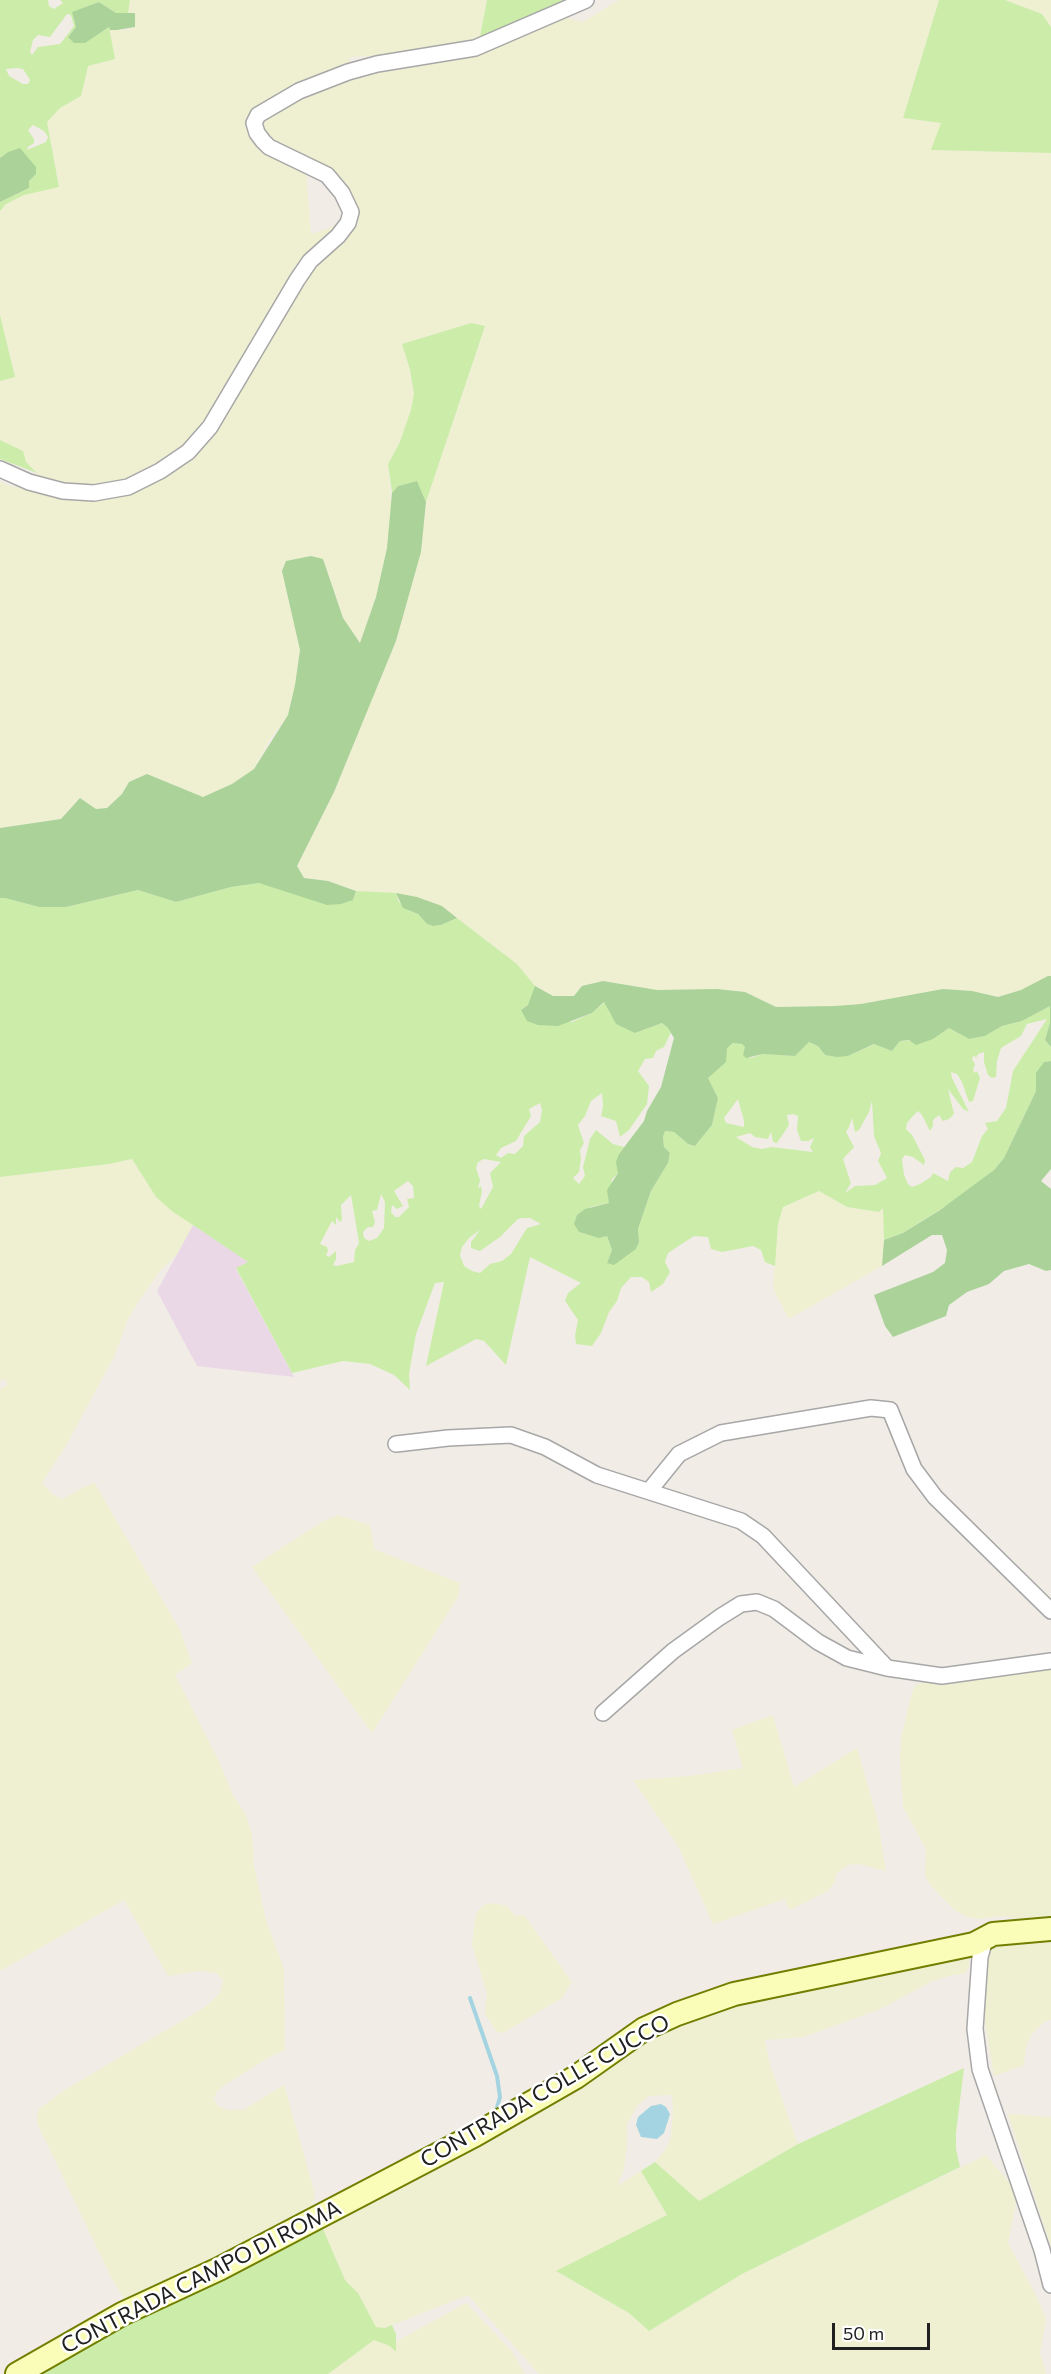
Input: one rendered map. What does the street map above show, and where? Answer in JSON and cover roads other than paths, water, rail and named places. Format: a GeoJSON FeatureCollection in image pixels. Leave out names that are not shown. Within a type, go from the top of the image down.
{"type":"FeatureCollection","features":[{"type":"Feature","properties":{"kind":"street"},"geometry":{"type":"LineString","coordinates":[[0,469],[29,482],[63,491],[94,494],[128,487],[160,471],[188,452],[210,428],[297,280],[310,261],[338,236],[348,223],[351,212],[342,193],[327,175],[269,147],[263,141],[254,123],[258,115],[298,92],[348,72],[376,64],[475,48],[586,0]]}},
{"type":"Feature","properties":{"kind":"street"},"geometry":{"type":"LineString","coordinates":[[649,1491],[679,1454],[721,1433],[871,1408],[890,1410],[914,1469],[935,1497],[1051,1611]]}},
{"type":"Feature","properties":{"kind":"street"},"geometry":{"type":"LineString","coordinates":[[396,1444],[511,1434],[545,1447],[597,1474],[741,1521],[763,1536],[887,1668]]}},
{"type":"Feature","properties":{"kind":"street"},"geometry":{"type":"LineString","coordinates":[[603,1713],[673,1651],[741,1604],[757,1602],[774,1609],[818,1642],[847,1658],[887,1668],[942,1676],[1051,1661]]}},
{"type":"Feature","properties":{"kind":"street","name":"CONTRADA COLLE CUCCO"},"geometry":{"type":"LineString","coordinates":[[386,2182],[480,2133],[576,2077],[644,2029],[677,2014],[734,1994],[974,1944],[993,1934],[1051,1929]]}},
{"type":"Feature","properties":{"kind":"street"},"geometry":{"type":"LineString","coordinates":[[985,1939],[980,1957],[975,2029],[980,2069],[1042,2250],[1051,2285]]}},
{"type":"Feature","properties":{"kind":"street","name":"CONTRADA CAMPO DI ROMA"},"geometry":{"type":"LineString","coordinates":[[17,2374],[122,2314],[219,2269],[386,2182]]}},
{"type":"Feature","properties":{"kind":"water"},"geometry":{"type":"Polygon","coordinates":[[[661,2104],[670,2114],[664,2133],[657,2139],[641,2137],[636,2125],[638,2117],[651,2106],[661,2104]]]}},
{"type":"Feature","properties":{"kind":"waterway"},"geometry":{"type":"LineString","coordinates":[[470,1998],[497,2076],[500,2097],[496,2111]]}}]}
